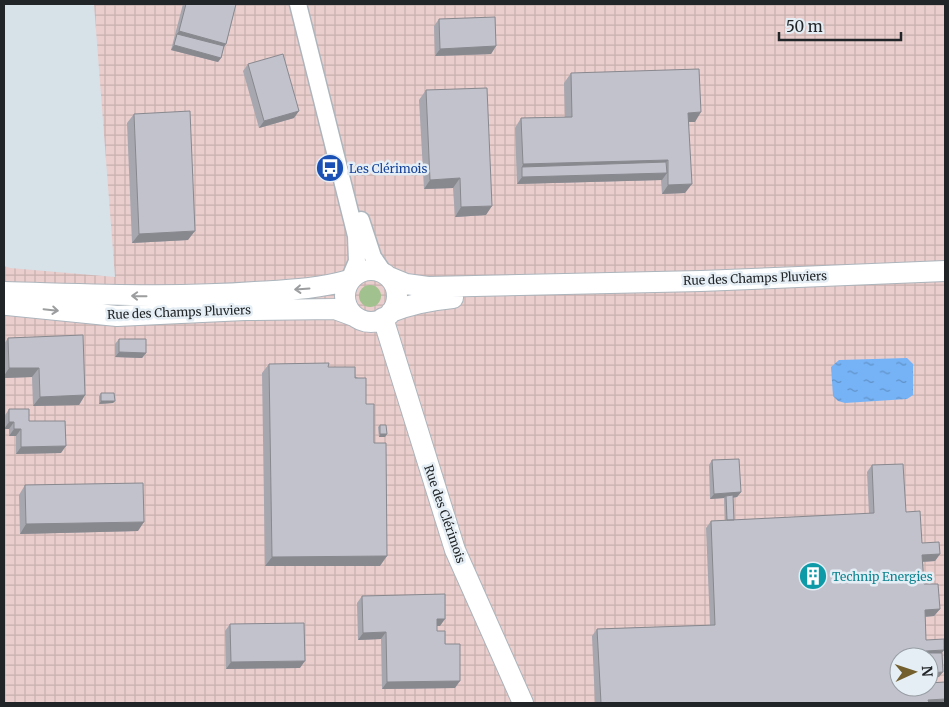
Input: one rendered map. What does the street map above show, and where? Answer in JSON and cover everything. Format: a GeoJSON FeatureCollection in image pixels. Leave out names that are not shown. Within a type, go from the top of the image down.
{"type":"FeatureCollection","features":[{"type":"Feature","properties":{"kind":"street"},"geometry":{"type":"LineString","coordinates":[[298,4],[318,85],[356,236],[357,261],[344,296],[346,304],[354,316],[369,322],[387,315],[397,298],[394,283],[373,258],[318,85]]}},
{"type":"Feature","properties":{"kind":"street"},"geometry":{"type":"LineString","coordinates":[[349,280],[363,270],[378,270],[386,275]]}},
{"type":"Feature","properties":{"kind":"street","name":"Rue des Champs Pluviers"},"geometry":{"type":"LineString","coordinates":[[386,275],[406,284],[428,287],[564,285],[945,271]]}},
{"type":"Feature","properties":{"kind":"street","name":"Rue des Champs Pluviers"},"geometry":{"type":"LineString","coordinates":[[4,292],[208,296],[313,288],[349,280]]}},
{"type":"Feature","properties":{"kind":"street","name":"Rue des Champs Pluviers"},"geometry":{"type":"LineString","coordinates":[[387,315],[429,300],[564,285]]}},
{"type":"Feature","properties":{"kind":"street","name":"Rue des Champs Pluviers"},"geometry":{"type":"LineString","coordinates":[[4,303],[7,305],[117,316],[245,310],[335,309],[354,316]]}},
{"type":"Feature","properties":{"kind":"street","name":"Rue des Clérimois"},"geometry":{"type":"LineString","coordinates":[[387,315],[455,550],[523,703]]}},
{"type":"Feature","properties":{"kind":"shaded area"},"geometry":{"type":"Polygon","coordinates":[[[94,4],[945,4],[945,703],[4,703],[4,266],[115,277],[94,4]]]}},
{"type":"Feature","properties":{"kind":"green space"},"geometry":{"type":"Polygon","coordinates":[[[366,285],[374,285],[381,292],[381,300],[374,307],[366,307],[359,300],[359,292],[366,285]]]}},
{"type":"Feature","properties":{"kind":"water"},"geometry":{"type":"Polygon","coordinates":[[[907,358],[913,364],[913,395],[907,399],[845,403],[838,401],[833,396],[831,367],[839,360],[907,358]]]}},
{"type":"Feature","properties":{"kind":"building"},"geometry":{"type":"Polygon","coordinates":[[[186,4],[236,4],[226,44],[179,31],[186,4]]]}},
{"type":"Feature","properties":{"kind":"building"},"geometry":{"type":"Polygon","coordinates":[[[495,17],[496,46],[440,49],[439,19],[495,17]]]}},
{"type":"Feature","properties":{"kind":"building"},"geometry":{"type":"Polygon","coordinates":[[[177,34],[224,46],[221,58],[174,45],[177,34]]]}},
{"type":"Feature","properties":{"kind":"building"},"geometry":{"type":"Polygon","coordinates":[[[283,54],[299,111],[264,121],[248,64],[283,54]]]}},
{"type":"Feature","properties":{"kind":"building"},"geometry":{"type":"Polygon","coordinates":[[[699,69],[701,112],[688,113],[692,184],[668,185],[668,160],[523,164],[521,118],[572,117],[571,73],[699,69]]]}},
{"type":"Feature","properties":{"kind":"building"},"geometry":{"type":"Polygon","coordinates":[[[487,88],[492,206],[461,207],[460,178],[430,180],[426,90],[487,88]]]}},
{"type":"Feature","properties":{"kind":"building"},"geometry":{"type":"Polygon","coordinates":[[[190,111],[195,231],[139,234],[134,114],[190,111]]]}},
{"type":"Feature","properties":{"kind":"building"},"geometry":{"type":"Polygon","coordinates":[[[666,162],[667,173],[522,177],[522,167],[666,162]]]}},
{"type":"Feature","properties":{"kind":"building"},"geometry":{"type":"Polygon","coordinates":[[[83,335],[85,395],[40,397],[39,368],[9,368],[8,338],[83,335]]]}},
{"type":"Feature","properties":{"kind":"building"},"geometry":{"type":"Polygon","coordinates":[[[119,339],[146,339],[146,353],[119,352],[119,339]]]}},
{"type":"Feature","properties":{"kind":"building"},"geometry":{"type":"Polygon","coordinates":[[[329,363],[328,367],[355,367],[355,378],[366,378],[366,404],[374,404],[374,443],[386,443],[387,556],[272,557],[269,364],[329,363]]]}},
{"type":"Feature","properties":{"kind":"building"},"geometry":{"type":"Polygon","coordinates":[[[101,393],[114,393],[115,401],[101,401],[101,393]]]}},
{"type":"Feature","properties":{"kind":"building"},"geometry":{"type":"Polygon","coordinates":[[[9,409],[29,409],[29,421],[65,421],[66,446],[21,447],[21,429],[14,429],[14,422],[9,422],[9,409]]]}},
{"type":"Feature","properties":{"kind":"building"},"geometry":{"type":"Polygon","coordinates":[[[380,425],[386,425],[387,434],[380,434],[380,425]]]}},
{"type":"Feature","properties":{"kind":"building"},"geometry":{"type":"Polygon","coordinates":[[[739,459],[741,492],[714,494],[712,460],[739,459]]]}},
{"type":"Feature","properties":{"kind":"building","name":"Technip Energies"},"geometry":{"type":"Polygon","coordinates":[[[903,464],[906,512],[920,511],[922,543],[939,542],[940,554],[922,555],[924,584],[938,584],[940,609],[925,610],[926,640],[944,639],[944,650],[939,650],[939,647],[889,647],[889,697],[939,697],[939,682],[945,682],[945,699],[928,700],[929,703],[601,703],[597,629],[715,625],[711,521],[874,513],[872,465],[903,464]]]}},
{"type":"Feature","properties":{"kind":"building"},"geometry":{"type":"Polygon","coordinates":[[[143,483],[144,522],[26,524],[25,485],[143,483]]]}},
{"type":"Feature","properties":{"kind":"building"},"geometry":{"type":"Polygon","coordinates":[[[733,495],[734,520],[727,520],[726,496],[733,495]]]}},
{"type":"Feature","properties":{"kind":"building"},"geometry":{"type":"Polygon","coordinates":[[[445,594],[445,619],[437,619],[437,631],[445,631],[445,644],[460,644],[460,681],[387,682],[386,632],[363,633],[362,596],[445,594]]]}},
{"type":"Feature","properties":{"kind":"building"},"geometry":{"type":"Polygon","coordinates":[[[304,623],[305,661],[231,662],[230,624],[304,623]]]}},
{"type":"Feature","properties":{"kind":"building"},"geometry":{"type":"Polygon","coordinates":[[[939,653],[942,653],[943,672],[939,672],[939,653]]]}},
{"type":"Feature","properties":{"kind":"place","name":"Les Clérimois"},"geometry":{"type":"Point","coordinates":[330,168]}},
{"type":"Feature","properties":{"kind":"place","name":"Technip Energies"},"geometry":{"type":"Point","coordinates":[813,576]}}]}
